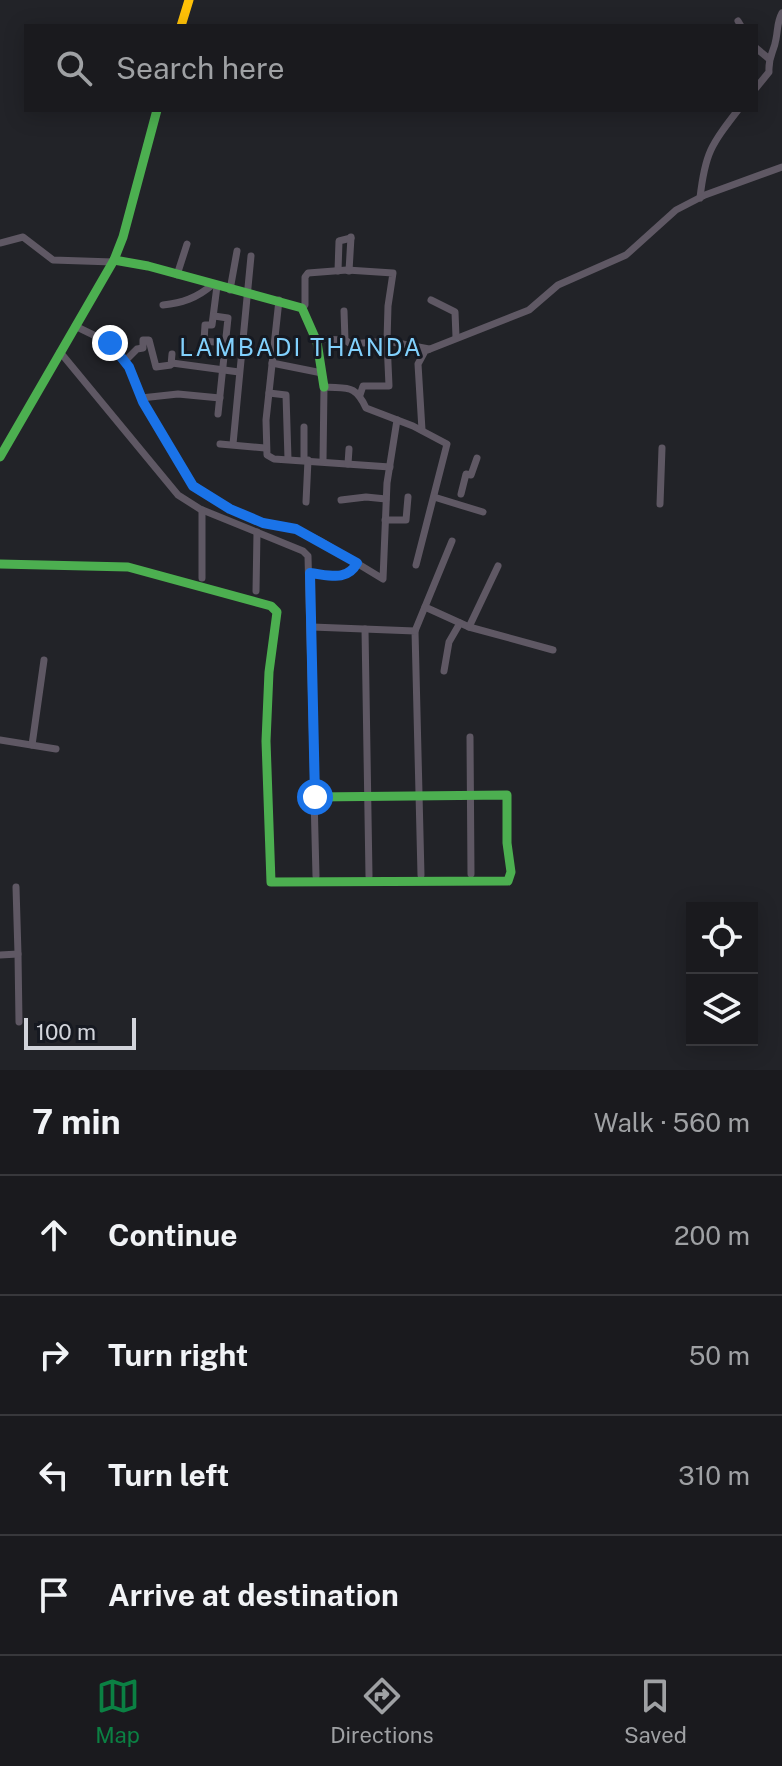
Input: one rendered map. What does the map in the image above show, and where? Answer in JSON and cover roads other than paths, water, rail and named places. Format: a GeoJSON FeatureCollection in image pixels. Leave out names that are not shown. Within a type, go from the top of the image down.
{"type":"FeatureCollection","features":[{"type":"Feature","properties":{"kind":"street"},"geometry":{"type":"LineString","coordinates":[[182,24],[189,0]]}},
{"type":"Feature","properties":{"kind":"street"},"geometry":{"type":"LineString","coordinates":[[758,86],[769,72],[768,58],[776,43],[777,24],[782,13]]}},
{"type":"Feature","properties":{"kind":"street"},"geometry":{"type":"LineString","coordinates":[[758,50],[768,58]]}},
{"type":"Feature","properties":{"kind":"street"},"geometry":{"type":"LineString","coordinates":[[1,452],[113,261],[123,237],[156,112]]}},
{"type":"Feature","properties":{"kind":"street"},"geometry":{"type":"LineString","coordinates":[[700,198],[703,172],[715,137],[736,112]]}},
{"type":"Feature","properties":{"kind":"street"},"geometry":{"type":"LineString","coordinates":[[422,430],[418,364],[420,357],[429,349],[529,310],[558,285],[626,255],[676,210],[782,167]]}},
{"type":"Feature","properties":{"kind":"street"},"geometry":{"type":"LineString","coordinates":[[0,243],[23,237],[53,260],[113,261],[302,308],[316,339],[324,387],[323,461]]}},
{"type":"Feature","properties":{"kind":"street"},"geometry":{"type":"LineString","coordinates":[[338,271],[339,241],[351,237],[349,271]]}},
{"type":"Feature","properties":{"kind":"street"},"geometry":{"type":"LineString","coordinates":[[177,275],[187,244]]}},
{"type":"Feature","properties":{"kind":"street"},"geometry":{"type":"LineString","coordinates":[[230,290],[237,251]]}},
{"type":"Feature","properties":{"kind":"street"},"geometry":{"type":"LineString","coordinates":[[233,444],[251,256]]}},
{"type":"Feature","properties":{"kind":"street"},"geometry":{"type":"LineString","coordinates":[[302,308],[305,305],[305,277],[308,273],[393,273],[388,306],[389,386],[363,386],[360,395]]}},
{"type":"Feature","properties":{"kind":"street"},"geometry":{"type":"LineString","coordinates":[[163,305],[190,300],[214,286]]}},
{"type":"Feature","properties":{"kind":"street"},"geometry":{"type":"LineString","coordinates":[[214,286],[214,316],[212,325],[205,325],[204,341],[225,343]]}},
{"type":"Feature","properties":{"kind":"street"},"geometry":{"type":"LineString","coordinates":[[279,300],[265,448],[270,458],[390,467]]}},
{"type":"Feature","properties":{"kind":"street"},"geometry":{"type":"LineString","coordinates":[[431,300],[455,312],[456,337]]}},
{"type":"Feature","properties":{"kind":"street"},"geometry":{"type":"LineString","coordinates":[[344,311],[345,340]]}},
{"type":"Feature","properties":{"kind":"street"},"geometry":{"type":"LineString","coordinates":[[214,316],[228,318],[218,414]]}},
{"type":"Feature","properties":{"kind":"street"},"geometry":{"type":"LineString","coordinates":[[75,326],[110,343],[125,361],[141,398],[193,486],[230,509],[263,523],[296,529],[383,579],[386,499],[397,420]]}},
{"type":"Feature","properties":{"kind":"street"},"geometry":{"type":"LineString","coordinates":[[316,339],[345,340],[351,344],[387,341],[429,349]]}},
{"type":"Feature","properties":{"kind":"street"},"geometry":{"type":"LineString","coordinates":[[125,361],[137,349],[143,348],[143,340],[149,340],[156,367],[171,365],[172,358],[239,372]]}},
{"type":"Feature","properties":{"kind":"street"},"geometry":{"type":"LineString","coordinates":[[60,352],[178,495],[202,510],[303,551],[308,556],[316,876]]}},
{"type":"Feature","properties":{"kind":"street"},"geometry":{"type":"LineString","coordinates":[[272,363],[322,373]]}},
{"type":"Feature","properties":{"kind":"street"},"geometry":{"type":"LineString","coordinates":[[324,387],[355,390],[366,408],[422,430],[447,444],[416,565]]}},
{"type":"Feature","properties":{"kind":"street"},"geometry":{"type":"LineString","coordinates":[[269,393],[286,395],[288,459]]}},
{"type":"Feature","properties":{"kind":"street"},"geometry":{"type":"LineString","coordinates":[[141,398],[178,394],[220,398]]}},
{"type":"Feature","properties":{"kind":"street"},"geometry":{"type":"LineString","coordinates":[[304,427],[306,502]]}},
{"type":"Feature","properties":{"kind":"street"},"geometry":{"type":"LineString","coordinates":[[304,443],[323,444]]}},
{"type":"Feature","properties":{"kind":"street"},"geometry":{"type":"LineString","coordinates":[[220,444],[265,448]]}},
{"type":"Feature","properties":{"kind":"street"},"geometry":{"type":"LineString","coordinates":[[660,504],[662,448]]}},
{"type":"Feature","properties":{"kind":"street"},"geometry":{"type":"LineString","coordinates":[[348,464],[349,449]]}},
{"type":"Feature","properties":{"kind":"street"},"geometry":{"type":"LineString","coordinates":[[461,494],[466,474],[471,475],[477,458]]}},
{"type":"Feature","properties":{"kind":"street"},"geometry":{"type":"LineString","coordinates":[[341,500],[366,497],[386,499]]}},
{"type":"Feature","properties":{"kind":"street"},"geometry":{"type":"LineString","coordinates":[[385,520],[406,520],[408,497]]}},
{"type":"Feature","properties":{"kind":"street"},"geometry":{"type":"LineString","coordinates":[[434,497],[483,512]]}},
{"type":"Feature","properties":{"kind":"street"},"geometry":{"type":"LineString","coordinates":[[202,510],[202,578]]}},
{"type":"Feature","properties":{"kind":"street"},"geometry":{"type":"LineString","coordinates":[[256,591],[257,532]]}},
{"type":"Feature","properties":{"kind":"street"},"geometry":{"type":"LineString","coordinates":[[421,875],[415,631],[452,541]]}},
{"type":"Feature","properties":{"kind":"street"},"geometry":{"type":"LineString","coordinates":[[310,573],[342,576],[353,572],[357,563]]}},
{"type":"Feature","properties":{"kind":"street"},"geometry":{"type":"LineString","coordinates":[[0,564],[128,567],[271,606],[277,612],[269,672],[266,741],[271,882],[508,881],[511,872],[507,843],[507,795],[315,797]]}},
{"type":"Feature","properties":{"kind":"street"},"geometry":{"type":"LineString","coordinates":[[469,627],[498,566]]}},
{"type":"Feature","properties":{"kind":"street"},"geometry":{"type":"LineString","coordinates":[[425,607],[469,627],[553,650]]}},
{"type":"Feature","properties":{"kind":"street"},"geometry":{"type":"LineString","coordinates":[[444,671],[449,642],[460,623]]}},
{"type":"Feature","properties":{"kind":"street"},"geometry":{"type":"LineString","coordinates":[[312,627],[415,631]]}},
{"type":"Feature","properties":{"kind":"street"},"geometry":{"type":"LineString","coordinates":[[365,629],[369,876]]}},
{"type":"Feature","properties":{"kind":"street"},"geometry":{"type":"LineString","coordinates":[[32,745],[44,660]]}},
{"type":"Feature","properties":{"kind":"street"},"geometry":{"type":"LineString","coordinates":[[470,737],[471,874]]}},
{"type":"Feature","properties":{"kind":"street"},"geometry":{"type":"LineString","coordinates":[[0,740],[56,749]]}},
{"type":"Feature","properties":{"kind":"street"},"geometry":{"type":"LineString","coordinates":[[16,887],[19,1022]]}},
{"type":"Feature","properties":{"kind":"street"},"geometry":{"type":"LineString","coordinates":[[0,955],[18,954]]}},
{"type":"Feature","properties":{"kind":"district","name":"LAMBADI THANDA"},"geometry":{"type":"Point","coordinates":[301,348]}}]}
